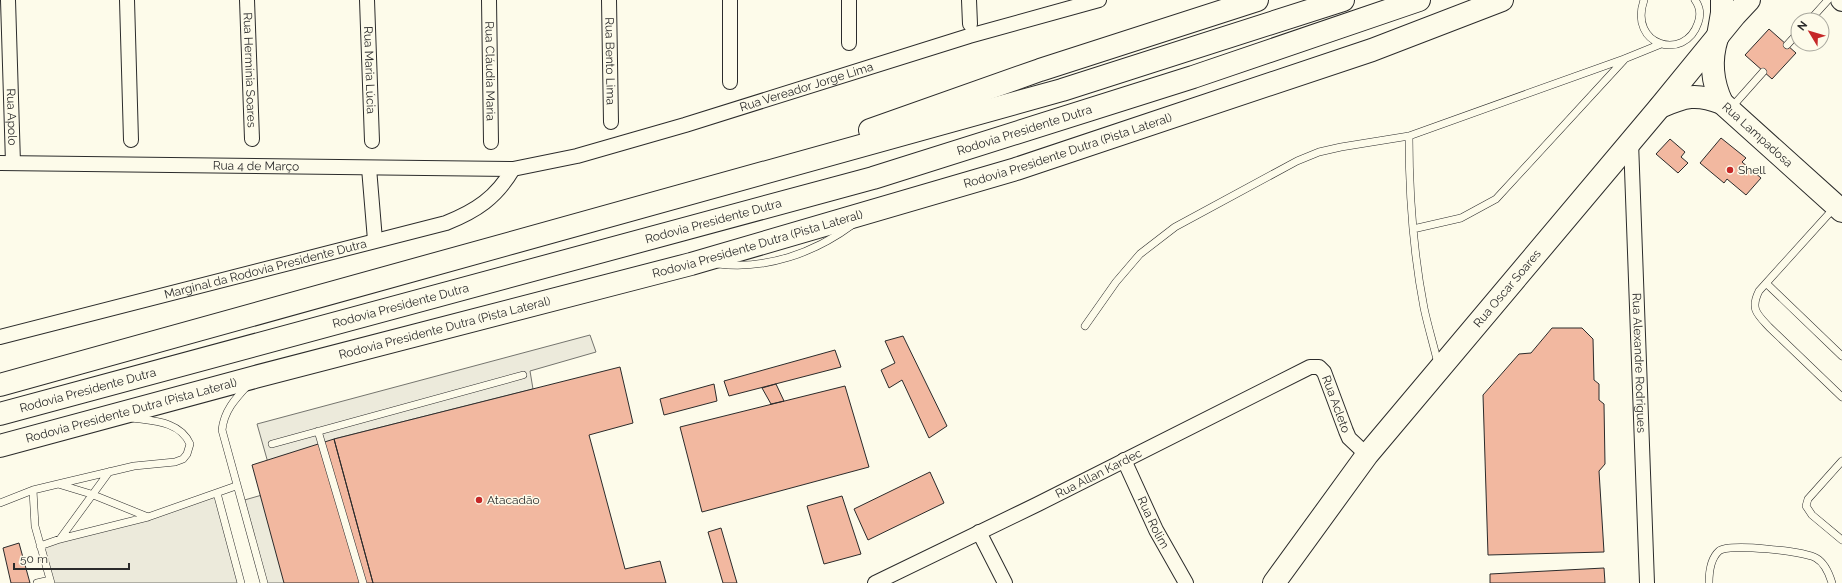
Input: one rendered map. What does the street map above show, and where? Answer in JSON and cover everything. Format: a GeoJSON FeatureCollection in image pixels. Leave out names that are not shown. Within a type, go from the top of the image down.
{"type":"FeatureCollection","features":[{"type":"Feature","properties":{"kind":"main road"},"geometry":{"type":"LineString","coordinates":[[1204,17],[1231,0]]}},
{"type":"Feature","properties":{"kind":"main road"},"geometry":{"type":"LineString","coordinates":[[725,184],[881,126],[1032,73],[1257,0]]}},
{"type":"Feature","properties":{"kind":"main road"},"geometry":{"type":"LineString","coordinates":[[0,385],[1062,90],[1343,0]]}},
{"type":"Feature","properties":{"kind":"main road","name":"Rodovia Presidente Dutra"},"geometry":{"type":"LineString","coordinates":[[0,414],[873,178],[1194,77],[1419,0]]}},
{"type":"Feature","properties":{"kind":"main road","name":"Rodovia Presidente Dutra (Pista Lateral)"},"geometry":{"type":"LineString","coordinates":[[0,446],[255,377],[700,261],[1016,168],[1372,50],[1502,0]]}},
{"type":"Feature","properties":{"kind":"main road"},"geometry":{"type":"LineString","coordinates":[[1722,0],[1722,13],[1718,36],[1713,52],[1712,66],[1714,82],[1726,106]]}},
{"type":"Feature","properties":{"kind":"main road","name":"Rua Oscar Soares"},"geometry":{"type":"LineString","coordinates":[[1274,583],[1367,455],[1749,0]]}},
{"type":"Feature","properties":{"kind":"main road","name":"Rua Lampadosa"},"geometry":{"type":"LineString","coordinates":[[1659,108],[1689,96],[1701,96],[1726,106],[1839,209]]}},
{"type":"Feature","properties":{"kind":"street","name":"Rua Apolo"},"geometry":{"type":"LineString","coordinates":[[7,163],[8,0]]}},
{"type":"Feature","properties":{"kind":"street"},"geometry":{"type":"LineString","coordinates":[[127,0],[131,140]]}},
{"type":"Feature","properties":{"kind":"street","name":"Rua Hermínia Soares"},"geometry":{"type":"LineString","coordinates":[[247,0],[252,139]]}},
{"type":"Feature","properties":{"kind":"street","name":"Rua Maria Lúcia"},"geometry":{"type":"LineString","coordinates":[[367,0],[372,141]]}},
{"type":"Feature","properties":{"kind":"street","name":"Rua Cláudia Maria"},"geometry":{"type":"LineString","coordinates":[[489,0],[491,142]]}},
{"type":"Feature","properties":{"kind":"street","name":"Rua Bento Lima"},"geometry":{"type":"LineString","coordinates":[[609,0],[611,122]]}},
{"type":"Feature","properties":{"kind":"street"},"geometry":{"type":"LineString","coordinates":[[730,0],[730,82]]}},
{"type":"Feature","properties":{"kind":"street"},"geometry":{"type":"LineString","coordinates":[[849,0],[849,43]]}},
{"type":"Feature","properties":{"kind":"street"},"geometry":{"type":"LineString","coordinates":[[969,0],[970,24]]}},
{"type":"Feature","properties":{"kind":"street","name":"Rua Vereador Jorge Lima"},"geometry":{"type":"LineString","coordinates":[[513,169],[598,150],[970,36],[1091,1]]}},
{"type":"Feature","properties":{"kind":"street","name":"Rua Alexandre Rodrigues"},"geometry":{"type":"LineString","coordinates":[[1631,142],[1647,583]]}},
{"type":"Feature","properties":{"kind":"street","name":"Rua 4 de Março"},"geometry":{"type":"LineString","coordinates":[[7,163],[513,169]]}},
{"type":"Feature","properties":{"kind":"street"},"geometry":{"type":"LineString","coordinates":[[369,168],[375,240]]}},
{"type":"Feature","properties":{"kind":"street","name":"Marginal da Rodovia Presidente Dutra"},"geometry":{"type":"LineString","coordinates":[[0,337],[446,223],[475,209],[495,194],[513,169]]}},
{"type":"Feature","properties":{"kind":"street","name":"Rua Allan Kardec"},"geometry":{"type":"LineString","coordinates":[[875,583],[1310,367],[1315,366],[1322,370]]}},
{"type":"Feature","properties":{"kind":"street","name":"Rua Acleto"},"geometry":{"type":"LineString","coordinates":[[1322,370],[1329,382],[1338,414],[1349,438],[1367,455]]}},
{"type":"Feature","properties":{"kind":"street","name":"Rua Rolim"},"geometry":{"type":"LineString","coordinates":[[1124,460],[1156,530],[1186,583]]}},
{"type":"Feature","properties":{"kind":"street"},"geometry":{"type":"LineString","coordinates":[[979,532],[1005,583]]}},
{"type":"Feature","properties":{"kind":"lane"},"geometry":{"type":"LineString","coordinates":[[1644,0],[1640,13],[1642,26],[1649,37],[1660,44]]}},
{"type":"Feature","properties":{"kind":"lane"},"geometry":{"type":"LineString","coordinates":[[1085,326],[1116,282],[1140,254],[1175,227],[1297,161],[1319,152],[1341,147],[1409,136],[1624,59],[1660,44],[1674,45],[1687,40],[1696,31],[1700,18],[1698,5],[1695,0]]}},
{"type":"Feature","properties":{"kind":"lane"},"geometry":{"type":"LineString","coordinates":[[1817,12],[1828,0]]}},
{"type":"Feature","properties":{"kind":"lane"},"geometry":{"type":"LineString","coordinates":[[1787,45],[1790,42]]}},
{"type":"Feature","properties":{"kind":"lane"},"geometry":{"type":"LineString","coordinates":[[1413,229],[1461,218],[1496,199],[1526,169],[1624,59]]}},
{"type":"Feature","properties":{"kind":"lane"},"geometry":{"type":"LineString","coordinates":[[1726,106],[1764,72]]}},
{"type":"Feature","properties":{"kind":"lane"},"geometry":{"type":"LineString","coordinates":[[1409,136],[1409,186],[1413,229],[1424,308],[1440,368]]}},
{"type":"Feature","properties":{"kind":"lane"},"geometry":{"type":"LineString","coordinates":[[1839,209],[1759,291],[1756,298],[1755,309],[1759,316],[1791,350],[1842,397]]}},
{"type":"Feature","properties":{"kind":"lane"},"geometry":{"type":"LineString","coordinates":[[1766,284],[1842,356]]}},
{"type":"Feature","properties":{"kind":"lane"},"geometry":{"type":"LineString","coordinates":[[272,444],[523,375]]}},
{"type":"Feature","properties":{"kind":"lane"},"geometry":{"type":"LineString","coordinates":[[255,377],[234,400],[225,414],[222,430],[236,486],[264,583]]}},
{"type":"Feature","properties":{"kind":"lane"},"geometry":{"type":"LineString","coordinates":[[0,503],[33,490],[134,466],[175,462],[182,459],[187,454],[190,444],[184,434],[173,426],[161,422],[112,415]]}},
{"type":"Feature","properties":{"kind":"lane"},"geometry":{"type":"LineString","coordinates":[[318,431],[363,583]]}},
{"type":"Feature","properties":{"kind":"lane"},"geometry":{"type":"LineString","coordinates":[[1842,461],[1808,499],[1806,506],[1812,515],[1842,540]]}},
{"type":"Feature","properties":{"kind":"lane"},"geometry":{"type":"LineString","coordinates":[[60,539],[91,494],[109,472]]}},
{"type":"Feature","properties":{"kind":"lane"},"geometry":{"type":"LineString","coordinates":[[58,484],[91,494],[148,517]]}},
{"type":"Feature","properties":{"kind":"lane"},"geometry":{"type":"LineString","coordinates":[[40,546],[60,539],[148,517],[236,486]]}},
{"type":"Feature","properties":{"kind":"lane"},"geometry":{"type":"LineString","coordinates":[[33,490],[33,517],[50,582],[37,583]]}},
{"type":"Feature","properties":{"kind":"lane"},"geometry":{"type":"LineString","coordinates":[[217,493],[241,583]]}},
{"type":"Feature","properties":{"kind":"lane"},"geometry":{"type":"LineString","coordinates":[[1709,583],[1711,565],[1719,551],[1726,547],[1738,546],[1783,551],[1815,557],[1826,568],[1832,583]]}},
{"type":"Feature","properties":{"kind":"shaded area"},"geometry":{"type":"Polygon","coordinates":[[[590,335],[596,352],[530,371],[533,389],[334,439],[356,583],[263,583],[241,501],[276,491],[257,424],[590,335]]]}},
{"type":"Feature","properties":{"kind":"shaded area"},"geometry":{"type":"Polygon","coordinates":[[[217,493],[241,583],[51,583],[40,546],[217,493]]]}},
{"type":"Feature","properties":{"kind":"building"},"geometry":{"type":"Polygon","coordinates":[[[1769,29],[1790,48],[1790,52],[1796,53],[1772,79],[1745,55],[1769,29]]]}},
{"type":"Feature","properties":{"kind":"building","name":"Shell"},"geometry":{"type":"Polygon","coordinates":[[[1721,138],[1746,158],[1742,162],[1761,178],[1746,195],[1727,179],[1724,183],[1700,163],[1721,138]]]}},
{"type":"Feature","properties":{"kind":"building"},"geometry":{"type":"Polygon","coordinates":[[[1670,139],[1685,152],[1681,157],[1688,163],[1678,173],[1656,154],[1670,139]]]}},
{"type":"Feature","properties":{"kind":"building"},"geometry":{"type":"Polygon","coordinates":[[[1552,328],[1582,328],[1593,339],[1594,380],[1599,384],[1599,400],[1604,404],[1605,464],[1599,471],[1604,552],[1488,555],[1483,395],[1519,354],[1531,353],[1552,328]]]}},
{"type":"Feature","properties":{"kind":"building"},"geometry":{"type":"Polygon","coordinates":[[[903,336],[947,426],[929,438],[902,380],[889,388],[881,370],[895,363],[885,341],[903,336]]]}},
{"type":"Feature","properties":{"kind":"building"},"geometry":{"type":"Polygon","coordinates":[[[835,350],[841,367],[729,396],[724,381],[835,350]]]}},
{"type":"Feature","properties":{"kind":"building","name":"Atacadão"},"geometry":{"type":"Polygon","coordinates":[[[620,367],[633,423],[589,435],[625,569],[660,561],[666,583],[373,583],[334,439],[620,367]]]}},
{"type":"Feature","properties":{"kind":"building"},"geometry":{"type":"Polygon","coordinates":[[[714,384],[717,401],[664,415],[660,399],[714,384]]]}},
{"type":"Feature","properties":{"kind":"building"},"geometry":{"type":"Polygon","coordinates":[[[776,384],[784,401],[771,404],[762,388],[776,384]]]}},
{"type":"Feature","properties":{"kind":"building"},"geometry":{"type":"Polygon","coordinates":[[[845,386],[869,467],[702,512],[680,427],[845,386]]]}},
{"type":"Feature","properties":{"kind":"building"},"geometry":{"type":"Polygon","coordinates":[[[334,439],[373,583],[284,583],[252,465],[334,439]]]}},
{"type":"Feature","properties":{"kind":"building"},"geometry":{"type":"Polygon","coordinates":[[[930,472],[944,503],[868,540],[854,509],[930,472]]]}},
{"type":"Feature","properties":{"kind":"building"},"geometry":{"type":"Polygon","coordinates":[[[842,496],[861,554],[824,564],[807,506],[842,496]]]}},
{"type":"Feature","properties":{"kind":"building"},"geometry":{"type":"Polygon","coordinates":[[[721,528],[737,583],[723,583],[708,532],[721,528]]]}},
{"type":"Feature","properties":{"kind":"building"},"geometry":{"type":"Polygon","coordinates":[[[19,543],[30,583],[11,583],[3,548],[19,543]]]}},
{"type":"Feature","properties":{"kind":"building"},"geometry":{"type":"Polygon","coordinates":[[[1604,568],[1605,583],[1490,583],[1490,574],[1604,568]]]}},
{"type":"Feature","properties":{"kind":"place","name":"Shell"},"geometry":{"type":"Point","coordinates":[1730,170]}},
{"type":"Feature","properties":{"kind":"place","name":"Atacadão"},"geometry":{"type":"Point","coordinates":[479,500]}}]}
